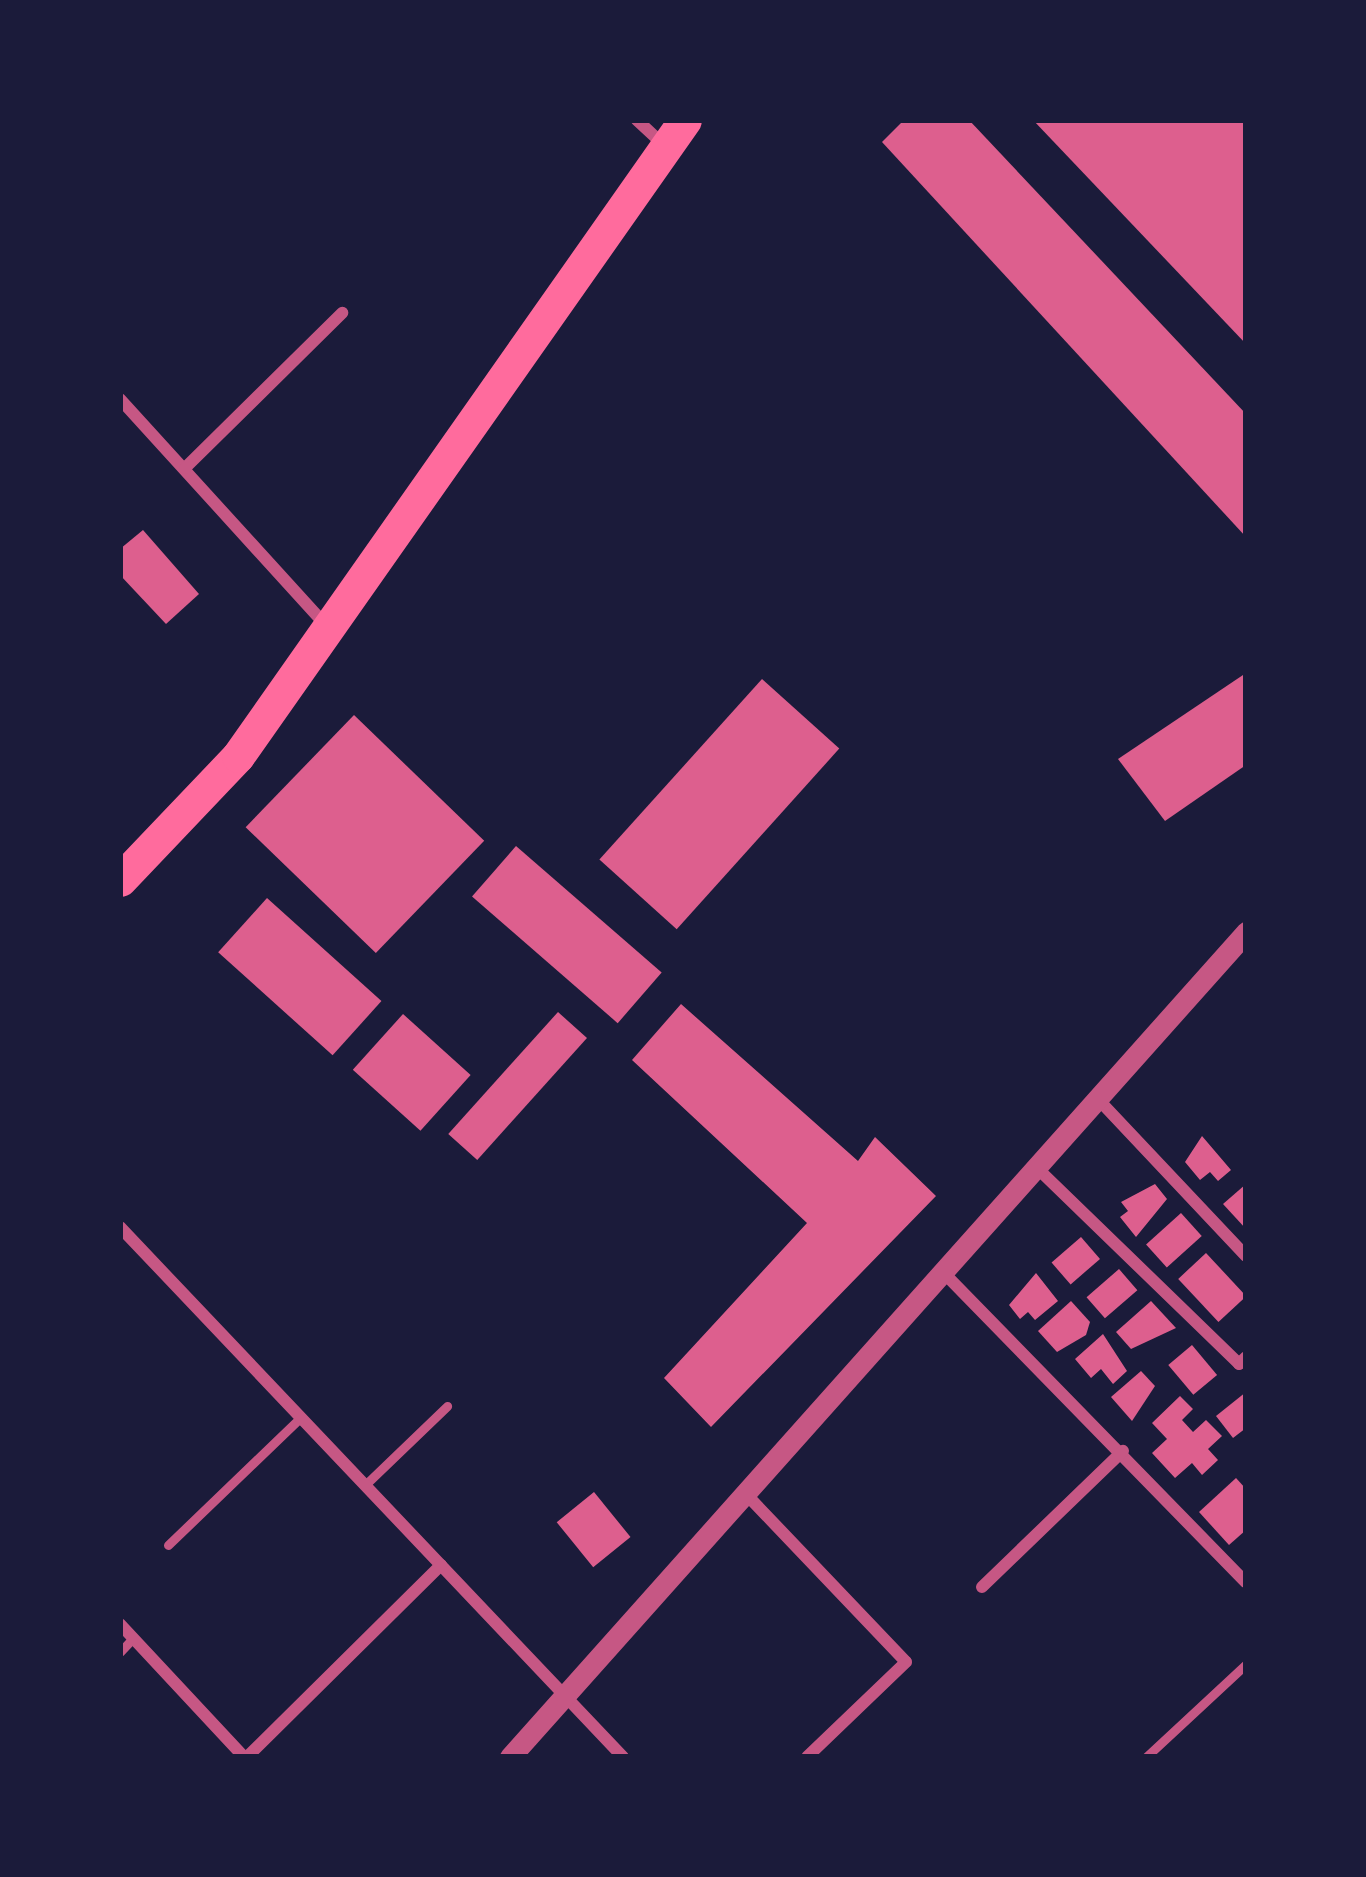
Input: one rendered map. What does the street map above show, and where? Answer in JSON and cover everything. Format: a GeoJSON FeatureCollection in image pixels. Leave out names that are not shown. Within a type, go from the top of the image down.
{"type":"FeatureCollection","features":[{"type":"Feature","properties":{"kind":"highway"},"geometry":{"type":"LineString","coordinates":[[120,880],[238,756],[675,133]]}},
{"type":"Feature","properties":{"kind":"street"},"geometry":{"type":"LineString","coordinates":[[638,120],[675,133]]}},
{"type":"Feature","properties":{"kind":"street"},"geometry":{"type":"LineString","coordinates":[[185,468],[342,313]]}},
{"type":"Feature","properties":{"kind":"street"},"geometry":{"type":"LineString","coordinates":[[120,399],[330,629]]}},
{"type":"Feature","properties":{"kind":"street"},"geometry":{"type":"LineString","coordinates":[[510,1757],[1246,932]]}},
{"type":"Feature","properties":{"kind":"street"},"geometry":{"type":"LineString","coordinates":[[1097,1098],[1246,1256]]}},
{"type":"Feature","properties":{"kind":"street"},"geometry":{"type":"LineString","coordinates":[[1036,1167],[1239,1364],[1246,1357]]}},
{"type":"Feature","properties":{"kind":"street"},"geometry":{"type":"LineString","coordinates":[[120,1227],[623,1757]]}},
{"type":"Feature","properties":{"kind":"street"},"geometry":{"type":"LineString","coordinates":[[942,1271],[1123,1451],[1246,1582]]}},
{"type":"Feature","properties":{"kind":"street"},"geometry":{"type":"LineString","coordinates":[[982,1587],[1123,1451]]}},
{"type":"Feature","properties":{"kind":"street"},"geometry":{"type":"LineString","coordinates":[[745,1492],[906,1662],[807,1757]]}},
{"type":"Feature","properties":{"kind":"street"},"geometry":{"type":"LineString","coordinates":[[120,1624],[246,1757],[442,1565]]}},
{"type":"Feature","properties":{"kind":"lane"},"geometry":{"type":"LineString","coordinates":[[365,1485],[448,1406]]}},
{"type":"Feature","properties":{"kind":"lane"},"geometry":{"type":"LineString","coordinates":[[168,1545],[301,1417]]}},
{"type":"Feature","properties":{"kind":"lane"},"geometry":{"type":"LineString","coordinates":[[120,1652],[134,1638]]}},
{"type":"Feature","properties":{"kind":"lane"},"geometry":{"type":"LineString","coordinates":[[1146,1757],[1246,1664]]}},
{"type":"Feature","properties":{"kind":"building"},"geometry":{"type":"Polygon","coordinates":[[[904,120],[969,120],[1246,414],[1246,537],[882,142],[904,120]]]}},
{"type":"Feature","properties":{"kind":"building"},"geometry":{"type":"Polygon","coordinates":[[[1033,120],[1246,120],[1246,344],[1033,120]]]}},
{"type":"Feature","properties":{"kind":"building"},"geometry":{"type":"Polygon","coordinates":[[[143,530],[199,594],[166,624],[120,575],[120,549],[143,530]]]}},
{"type":"Feature","properties":{"kind":"building"},"geometry":{"type":"Polygon","coordinates":[[[1246,673],[1246,765],[1165,821],[1118,759],[1246,673]]]}},
{"type":"Feature","properties":{"kind":"building"},"geometry":{"type":"Polygon","coordinates":[[[762,679],[839,749],[677,929],[599,860],[762,679]]]}},
{"type":"Feature","properties":{"kind":"building"},"geometry":{"type":"Polygon","coordinates":[[[354,715],[484,841],[376,953],[246,827],[354,715]]]}},
{"type":"Feature","properties":{"kind":"building"},"geometry":{"type":"Polygon","coordinates":[[[516,846],[662,973],[618,1023],[472,897],[516,846]]]}},
{"type":"Feature","properties":{"kind":"building"},"geometry":{"type":"Polygon","coordinates":[[[267,898],[381,1001],[333,1055],[218,952],[267,898]]]}},
{"type":"Feature","properties":{"kind":"building"},"geometry":{"type":"Polygon","coordinates":[[[681,1004],[858,1161],[875,1137],[936,1196],[711,1427],[664,1378],[807,1223],[632,1060],[681,1004]]]}},
{"type":"Feature","properties":{"kind":"building"},"geometry":{"type":"Polygon","coordinates":[[[558,1012],[587,1038],[477,1160],[448,1134],[558,1012]]]}},
{"type":"Feature","properties":{"kind":"building"},"geometry":{"type":"Polygon","coordinates":[[[403,1014],[471,1075],[420,1131],[353,1070],[403,1014]]]}},
{"type":"Feature","properties":{"kind":"building"},"geometry":{"type":"Polygon","coordinates":[[[1202,1136],[1231,1170],[1218,1181],[1210,1172],[1200,1180],[1185,1162],[1202,1136]]]}},
{"type":"Feature","properties":{"kind":"building"},"geometry":{"type":"Polygon","coordinates":[[[1155,1184],[1167,1199],[1136,1237],[1120,1217],[1128,1211],[1121,1202],[1155,1184]]]}},
{"type":"Feature","properties":{"kind":"building"},"geometry":{"type":"Polygon","coordinates":[[[1246,1184],[1246,1229],[1223,1204],[1246,1184]]]}},
{"type":"Feature","properties":{"kind":"building"},"geometry":{"type":"Polygon","coordinates":[[[1181,1213],[1202,1236],[1167,1267],[1146,1244],[1181,1213]]]}},
{"type":"Feature","properties":{"kind":"building"},"geometry":{"type":"Polygon","coordinates":[[[1081,1237],[1100,1259],[1071,1284],[1052,1263],[1081,1237]]]}},
{"type":"Feature","properties":{"kind":"building"},"geometry":{"type":"Polygon","coordinates":[[[1206,1253],[1246,1296],[1218,1322],[1178,1279],[1206,1253]]]}},
{"type":"Feature","properties":{"kind":"building"},"geometry":{"type":"Polygon","coordinates":[[[1119,1269],[1137,1290],[1105,1318],[1087,1297],[1119,1269]]]}},
{"type":"Feature","properties":{"kind":"building"},"geometry":{"type":"Polygon","coordinates":[[[1036,1273],[1058,1301],[1035,1320],[1028,1312],[1020,1319],[1009,1305],[1036,1273]]]}},
{"type":"Feature","properties":{"kind":"building"},"geometry":{"type":"Polygon","coordinates":[[[1071,1301],[1090,1322],[1086,1335],[1057,1352],[1038,1331],[1071,1301]]]}},
{"type":"Feature","properties":{"kind":"building"},"geometry":{"type":"Polygon","coordinates":[[[1151,1301],[1176,1328],[1131,1349],[1116,1332],[1151,1301]]]}},
{"type":"Feature","properties":{"kind":"building"},"geometry":{"type":"Polygon","coordinates":[[[1103,1334],[1127,1371],[1113,1384],[1101,1369],[1091,1378],[1075,1359],[1103,1334]]]}},
{"type":"Feature","properties":{"kind":"building"},"geometry":{"type":"Polygon","coordinates":[[[1192,1345],[1217,1375],[1193,1395],[1168,1365],[1192,1345]]]}},
{"type":"Feature","properties":{"kind":"building"},"geometry":{"type":"Polygon","coordinates":[[[1141,1371],[1155,1386],[1132,1421],[1111,1397],[1141,1371]]]}},
{"type":"Feature","properties":{"kind":"building"},"geometry":{"type":"Polygon","coordinates":[[[1246,1392],[1246,1428],[1233,1438],[1216,1416],[1246,1392]]]}},
{"type":"Feature","properties":{"kind":"building"},"geometry":{"type":"Polygon","coordinates":[[[1180,1396],[1193,1409],[1182,1420],[1193,1432],[1206,1420],[1222,1436],[1208,1449],[1218,1460],[1202,1475],[1192,1463],[1175,1478],[1152,1453],[1167,1439],[1152,1423],[1180,1396]]]}},
{"type":"Feature","properties":{"kind":"building"},"geometry":{"type":"Polygon","coordinates":[[[1236,1478],[1246,1489],[1246,1530],[1229,1545],[1199,1512],[1236,1478]]]}},
{"type":"Feature","properties":{"kind":"building"},"geometry":{"type":"Polygon","coordinates":[[[594,1492],[631,1537],[593,1567],[557,1522],[594,1492]]]}}]}
